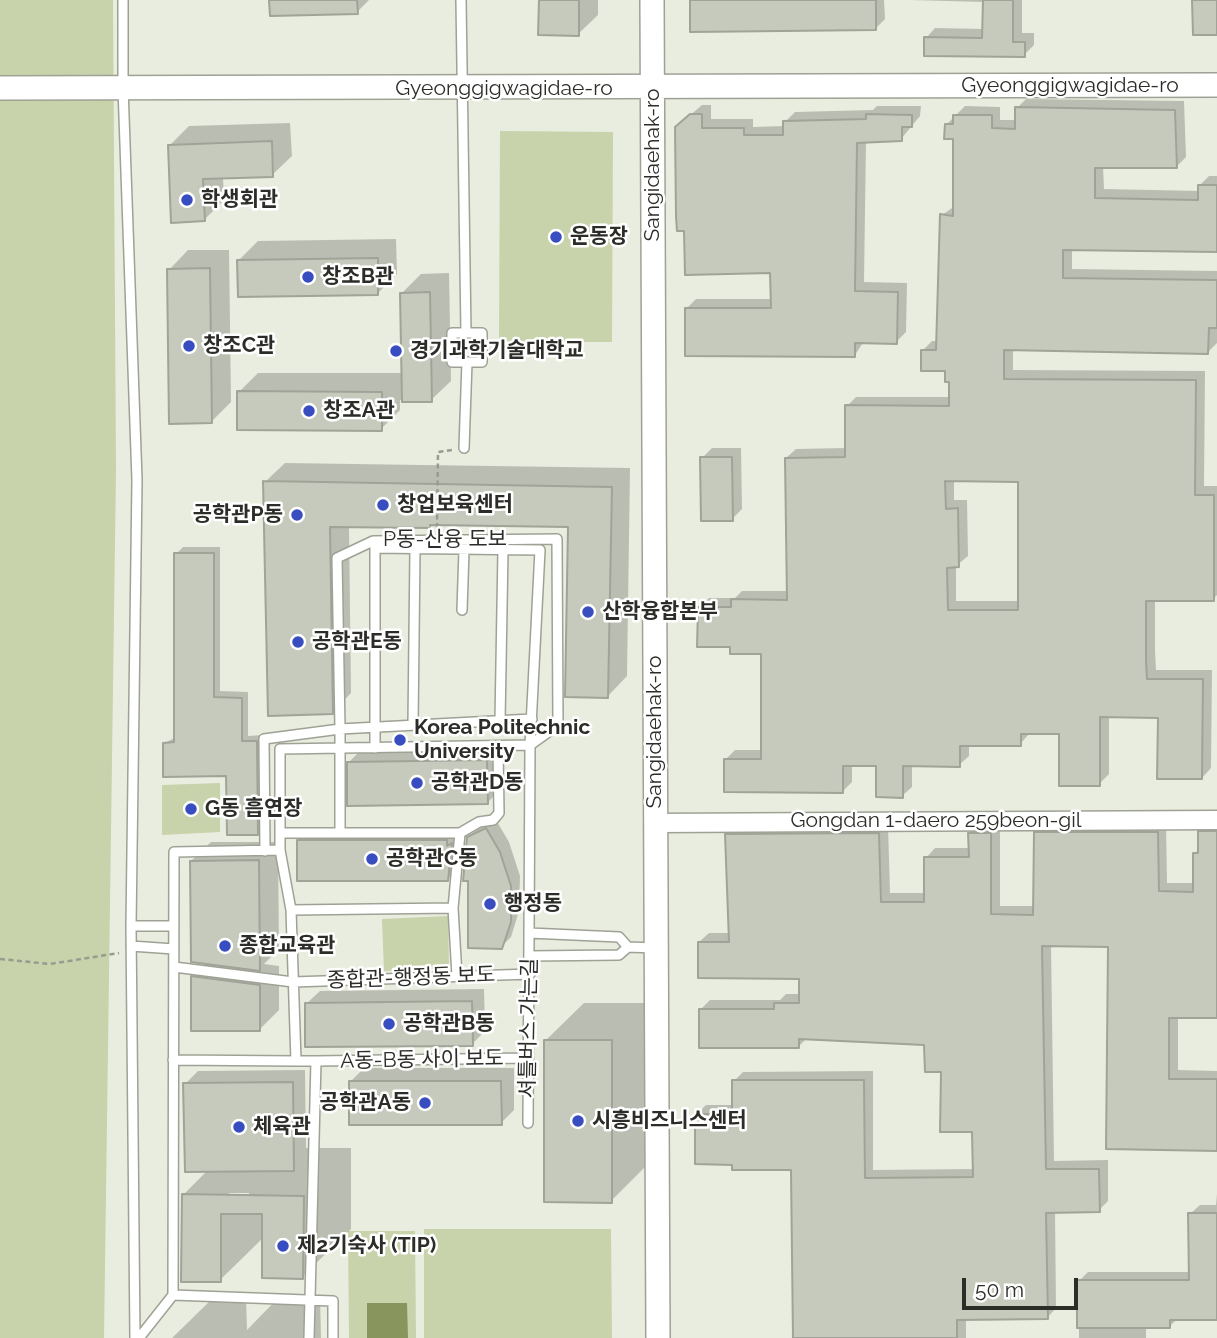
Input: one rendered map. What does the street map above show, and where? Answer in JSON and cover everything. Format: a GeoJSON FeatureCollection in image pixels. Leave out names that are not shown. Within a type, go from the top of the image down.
{"type":"FeatureCollection","features":[{"type":"Feature","properties":{"kind":"street","name":"Sangidaehak-ro"},"geometry":{"type":"LineString","coordinates":[[652,0],[658,1338]]}},
{"type":"Feature","properties":{"kind":"street","name":"Gyeonggigwagidae-ro"},"geometry":{"type":"LineString","coordinates":[[0,88],[652,89],[1217,85]]}},
{"type":"Feature","properties":{"kind":"street","name":"Gongdan 1-daero 259beon-gil"},"geometry":{"type":"LineString","coordinates":[[656,823],[1217,820]]}},
{"type":"Feature","properties":{"kind":"lane"},"geometry":{"type":"LineString","coordinates":[[123,0],[123,88],[137,480],[131,926],[137,1338]]}},
{"type":"Feature","properties":{"kind":"lane"},"geometry":{"type":"LineString","coordinates":[[461,0],[466,332]]}},
{"type":"Feature","properties":{"kind":"lane"},"geometry":{"type":"LineString","coordinates":[[452,332],[466,332],[482,332],[482,362],[452,362],[452,332]]}},
{"type":"Feature","properties":{"kind":"lane"},"geometry":{"type":"LineString","coordinates":[[464,448],[467,362]]}},
{"type":"Feature","properties":{"kind":"lane","name":"P동-산융 도보"},"geometry":{"type":"LineString","coordinates":[[340,729],[337,558],[373,541],[557,539],[558,724],[530,745]]}},
{"type":"Feature","properties":{"kind":"lane"},"geometry":{"type":"LineString","coordinates":[[375,748],[375,548],[503,550],[500,721]]}},
{"type":"Feature","properties":{"kind":"lane"},"geometry":{"type":"LineString","coordinates":[[412,724],[415,549]]}},
{"type":"Feature","properties":{"kind":"lane"},"geometry":{"type":"LineString","coordinates":[[462,610],[464,550]]}},
{"type":"Feature","properties":{"kind":"lane","name":"셔틀버스 가는길"},"geometry":{"type":"LineString","coordinates":[[503,550],[540,550],[530,745],[528,1124]]}},
{"type":"Feature","properties":{"kind":"lane"},"geometry":{"type":"LineString","coordinates":[[265,851],[264,739],[375,725],[532,719]]}},
{"type":"Feature","properties":{"kind":"lane"},"geometry":{"type":"LineString","coordinates":[[340,729],[340,832]]}},
{"type":"Feature","properties":{"kind":"lane"},"geometry":{"type":"LineString","coordinates":[[296,1061],[291,910],[280,850],[281,749],[530,745]]}},
{"type":"Feature","properties":{"kind":"lane"},"geometry":{"type":"LineString","coordinates":[[281,833],[460,833],[480,822],[493,820],[499,813],[498,747]]}},
{"type":"Feature","properties":{"kind":"lane"},"geometry":{"type":"LineString","coordinates":[[457,976],[453,908],[460,833]]}},
{"type":"Feature","properties":{"kind":"lane"},"geometry":{"type":"LineString","coordinates":[[137,1338],[173,1295],[174,852],[280,850]]}},
{"type":"Feature","properties":{"kind":"lane"},"geometry":{"type":"LineString","coordinates":[[291,910],[453,908]]}},
{"type":"Feature","properties":{"kind":"lane"},"geometry":{"type":"LineString","coordinates":[[131,926],[174,926]]}},
{"type":"Feature","properties":{"kind":"lane"},"geometry":{"type":"LineString","coordinates":[[529,933],[620,937],[628,947]]}},
{"type":"Feature","properties":{"kind":"lane"},"geometry":{"type":"LineString","coordinates":[[131,946],[174,948]]}},
{"type":"Feature","properties":{"kind":"lane"},"geometry":{"type":"LineString","coordinates":[[530,956],[619,955],[628,947],[656,948]]}},
{"type":"Feature","properties":{"kind":"lane","name":"종합관-행정동 보도"},"geometry":{"type":"LineString","coordinates":[[174,967],[293,982],[530,974]]}},
{"type":"Feature","properties":{"kind":"lane","name":"A동-B동 사이 보도"},"geometry":{"type":"LineString","coordinates":[[173,1060],[528,1058]]}},
{"type":"Feature","properties":{"kind":"lane"},"geometry":{"type":"LineString","coordinates":[[309,1338],[316,1061]]}},
{"type":"Feature","properties":{"kind":"lane"},"geometry":{"type":"LineString","coordinates":[[173,1295],[333,1301],[333,1338]]}},
{"type":"Feature","properties":{"kind":"path"},"geometry":{"type":"LineString","coordinates":[[437,549],[438,452],[464,448]]}},
{"type":"Feature","properties":{"kind":"path"},"geometry":{"type":"LineString","coordinates":[[0,959],[50,964],[115,955]]}},
{"type":"Feature","properties":{"kind":"shaded area"},"geometry":{"type":"Polygon","coordinates":[[[0,0],[113,0],[116,470],[104,1338],[0,1338],[0,0]]]}},
{"type":"Feature","properties":{"kind":"shaded area","name":"운동장"},"geometry":{"type":"Polygon","coordinates":[[[500,131],[613,132],[612,342],[499,342],[500,131]]]}},
{"type":"Feature","properties":{"kind":"shaded area","name":"G동 흡연장"},"geometry":{"type":"Polygon","coordinates":[[[220,783],[220,832],[162,835],[162,785],[220,783]]]}},
{"type":"Feature","properties":{"kind":"shaded area"},"geometry":{"type":"Polygon","coordinates":[[[448,916],[449,969],[384,971],[382,919],[448,916]]]}},
{"type":"Feature","properties":{"kind":"shaded area"},"geometry":{"type":"Polygon","coordinates":[[[424,1229],[611,1229],[612,1338],[424,1338],[424,1229]]]}},
{"type":"Feature","properties":{"kind":"shaded area"},"geometry":{"type":"Polygon","coordinates":[[[348,1231],[415,1231],[416,1338],[349,1338],[348,1231]]]}},
{"type":"Feature","properties":{"kind":"shaded area"},"geometry":{"type":"Polygon","coordinates":[[[367,1303],[407,1303],[408,1338],[367,1338],[367,1303]]]}},
{"type":"Feature","properties":{"kind":"building"},"geometry":{"type":"Polygon","coordinates":[[[269,0],[357,0],[358,14],[270,16],[269,0]]]}},
{"type":"Feature","properties":{"kind":"building"},"geometry":{"type":"Polygon","coordinates":[[[539,0],[579,0],[579,36],[538,35],[539,0]]]}},
{"type":"Feature","properties":{"kind":"building"},"geometry":{"type":"Polygon","coordinates":[[[690,0],[876,0],[876,30],[690,32],[690,0]]]}},
{"type":"Feature","properties":{"kind":"building"},"geometry":{"type":"Polygon","coordinates":[[[983,0],[1013,0],[1013,42],[1025,42],[1025,57],[924,56],[924,37],[982,38],[983,0]]]}},
{"type":"Feature","properties":{"kind":"building"},"geometry":{"type":"Polygon","coordinates":[[[1192,0],[1217,0],[1217,35],[1193,35],[1192,0]]]}},
{"type":"Feature","properties":{"kind":"building"},"geometry":{"type":"Polygon","coordinates":[[[1015,107],[1175,110],[1177,168],[1095,168],[1095,198],[1198,200],[1198,185],[1217,185],[1217,252],[1063,250],[1063,278],[1217,280],[1217,328],[1209,328],[1208,354],[1004,350],[1004,379],[1196,380],[1195,495],[1214,495],[1214,601],[1146,601],[1146,660],[1147,679],[1203,679],[1202,779],[1157,779],[1158,718],[1100,717],[1100,786],[1059,786],[1059,734],[1021,734],[1021,746],[960,746],[960,767],[903,766],[903,798],[876,797],[876,766],[843,766],[843,793],[724,792],[724,759],[761,759],[761,654],[730,654],[730,647],[697,647],[698,607],[731,607],[731,599],[787,600],[785,458],[845,457],[845,405],[949,406],[949,382],[945,382],[945,371],[921,371],[921,350],[936,350],[940,214],[953,216],[953,139],[944,139],[945,124],[953,124],[953,115],[992,115],[992,128],[1015,129],[1015,107]],[[945,481],[946,509],[958,508],[959,567],[947,568],[948,610],[1018,610],[1018,482],[945,481]]]}},
{"type":"Feature","properties":{"kind":"building"},"geometry":{"type":"Polygon","coordinates":[[[690,114],[702,114],[702,128],[744,128],[744,135],[783,135],[783,121],[866,119],[866,114],[912,115],[912,127],[902,127],[902,141],[857,143],[855,291],[898,292],[897,344],[855,343],[855,357],[685,356],[685,308],[771,308],[770,273],[685,275],[684,231],[677,231],[676,217],[675,127],[690,114]]]}},
{"type":"Feature","properties":{"kind":"building","name":"학생회관"},"geometry":{"type":"Polygon","coordinates":[[[272,141],[273,177],[203,179],[205,221],[171,223],[168,145],[272,141]]]}},
{"type":"Feature","properties":{"kind":"building","name":"창조B관"},"geometry":{"type":"Polygon","coordinates":[[[378,258],[378,295],[238,297],[237,260],[378,258]]]}},
{"type":"Feature","properties":{"kind":"building","name":"창조C관"},"geometry":{"type":"Polygon","coordinates":[[[210,268],[212,423],[169,424],[167,269],[210,268]]]}},
{"type":"Feature","properties":{"kind":"building"},"geometry":{"type":"Polygon","coordinates":[[[430,292],[432,402],[402,402],[400,293],[430,292]]]}},
{"type":"Feature","properties":{"kind":"building","name":"창조A관"},"geometry":{"type":"Polygon","coordinates":[[[237,391],[382,392],[382,431],[237,430],[237,391]]]}},
{"type":"Feature","properties":{"kind":"building"},"geometry":{"type":"Polygon","coordinates":[[[700,457],[732,457],[733,521],[701,521],[700,457]]]}},
{"type":"Feature","properties":{"kind":"building"},"geometry":{"type":"Polygon","coordinates":[[[263,481],[612,487],[608,698],[565,697],[568,527],[330,527],[333,714],[268,716],[263,481]]]}},
{"type":"Feature","properties":{"kind":"building"},"geometry":{"type":"Polygon","coordinates":[[[174,553],[214,553],[214,697],[242,698],[242,741],[257,741],[258,835],[227,835],[226,776],[163,777],[163,743],[174,742],[174,553]]]}},
{"type":"Feature","properties":{"kind":"building","name":"공학관D동"},"geometry":{"type":"Polygon","coordinates":[[[487,760],[488,804],[347,806],[347,762],[487,760]]]}},
{"type":"Feature","properties":{"kind":"building","name":"행정동"},"geometry":{"type":"Polygon","coordinates":[[[486,828],[500,852],[511,886],[511,922],[502,949],[468,948],[468,881],[463,881],[467,837],[486,828]]]}},
{"type":"Feature","properties":{"kind":"building"},"geometry":{"type":"Polygon","coordinates":[[[1198,831],[1217,831],[1217,1018],[1169,1018],[1169,1079],[1217,1079],[1217,1151],[1106,1149],[1108,947],[1042,946],[1046,1169],[1099,1169],[1100,1212],[1046,1213],[1048,1319],[957,1320],[957,1338],[793,1338],[791,1170],[732,1170],[732,1165],[695,1164],[695,1114],[732,1114],[732,1080],[864,1080],[865,1178],[973,1177],[972,1132],[940,1132],[941,1072],[925,1072],[924,1045],[799,1039],[799,1048],[699,1048],[699,1009],[774,1009],[774,1003],[799,1003],[799,979],[698,978],[698,942],[729,942],[725,834],[879,833],[881,902],[924,902],[924,857],[969,857],[968,833],[991,833],[991,914],[1033,915],[1034,832],[1158,832],[1159,891],[1193,892],[1193,853],[1198,853],[1198,831]]]}},
{"type":"Feature","properties":{"kind":"building","name":"공학관C동"},"geometry":{"type":"Polygon","coordinates":[[[297,840],[447,840],[447,846],[452,843],[448,881],[297,881],[297,840]]]}},
{"type":"Feature","properties":{"kind":"building","name":"종합교육관"},"geometry":{"type":"Polygon","coordinates":[[[259,860],[260,971],[191,962],[190,861],[259,860]]]}},
{"type":"Feature","properties":{"kind":"building"},"geometry":{"type":"Polygon","coordinates":[[[191,976],[260,985],[260,1031],[191,1031],[191,976]]]}},
{"type":"Feature","properties":{"kind":"building","name":"공학관B동"},"geometry":{"type":"Polygon","coordinates":[[[472,1001],[473,1046],[305,1047],[305,1003],[472,1001]]]}},
{"type":"Feature","properties":{"kind":"building","name":"시흥비즈니스센터"},"geometry":{"type":"Polygon","coordinates":[[[544,1040],[612,1040],[612,1203],[544,1202],[544,1040]]]}},
{"type":"Feature","properties":{"kind":"building","name":"공학관A동"},"geometry":{"type":"Polygon","coordinates":[[[349,1081],[501,1081],[502,1125],[349,1125],[349,1081]]]}},
{"type":"Feature","properties":{"kind":"building","name":"체육관"},"geometry":{"type":"Polygon","coordinates":[[[293,1082],[294,1171],[185,1172],[183,1083],[293,1082]]]}},
{"type":"Feature","properties":{"kind":"building","name":"제2기숙사 (TIP)"},"geometry":{"type":"Polygon","coordinates":[[[182,1194],[304,1196],[303,1279],[262,1278],[262,1214],[221,1214],[221,1282],[181,1282],[182,1194]]]}},
{"type":"Feature","properties":{"kind":"building"},"geometry":{"type":"Polygon","coordinates":[[[1188,1213],[1217,1213],[1217,1320],[1170,1320],[1170,1328],[1077,1328],[1077,1280],[1189,1280],[1188,1213]]]}},
{"type":"Feature","properties":{"kind":"place","name":"학생회관"},"geometry":{"type":"Point","coordinates":[187,200]}},
{"type":"Feature","properties":{"kind":"place","name":"운동장"},"geometry":{"type":"Point","coordinates":[556,237]}},
{"type":"Feature","properties":{"kind":"place","name":"창조B관"},"geometry":{"type":"Point","coordinates":[308,277]}},
{"type":"Feature","properties":{"kind":"place","name":"창조C관"},"geometry":{"type":"Point","coordinates":[189,346]}},
{"type":"Feature","properties":{"kind":"place","name":"경기과학기술대학교"},"geometry":{"type":"Point","coordinates":[396,351]}},
{"type":"Feature","properties":{"kind":"place","name":"창조A관"},"geometry":{"type":"Point","coordinates":[309,411]}},
{"type":"Feature","properties":{"kind":"place","name":"창업보육센터"},"geometry":{"type":"Point","coordinates":[383,505]}},
{"type":"Feature","properties":{"kind":"place","name":"공학관P동"},"geometry":{"type":"Point","coordinates":[297,515]}},
{"type":"Feature","properties":{"kind":"place","name":"산학융합본부"},"geometry":{"type":"Point","coordinates":[588,612]}},
{"type":"Feature","properties":{"kind":"place","name":"공학관E동"},"geometry":{"type":"Point","coordinates":[298,642]}},
{"type":"Feature","properties":{"kind":"place","name":"Korea Politechnic University"},"geometry":{"type":"Point","coordinates":[400,740]}},
{"type":"Feature","properties":{"kind":"place","name":"공학관D동"},"geometry":{"type":"Point","coordinates":[417,783]}},
{"type":"Feature","properties":{"kind":"place","name":"G동 흡연장"},"geometry":{"type":"Point","coordinates":[191,809]}},
{"type":"Feature","properties":{"kind":"place","name":"공학관C동"},"geometry":{"type":"Point","coordinates":[372,859]}},
{"type":"Feature","properties":{"kind":"place","name":"행정동"},"geometry":{"type":"Point","coordinates":[490,904]}},
{"type":"Feature","properties":{"kind":"place","name":"종합교육관"},"geometry":{"type":"Point","coordinates":[225,946]}},
{"type":"Feature","properties":{"kind":"place","name":"공학관B동"},"geometry":{"type":"Point","coordinates":[389,1024]}},
{"type":"Feature","properties":{"kind":"place","name":"공학관A동"},"geometry":{"type":"Point","coordinates":[425,1103]}},
{"type":"Feature","properties":{"kind":"place","name":"시흥비즈니스센터"},"geometry":{"type":"Point","coordinates":[578,1121]}},
{"type":"Feature","properties":{"kind":"place","name":"체육관"},"geometry":{"type":"Point","coordinates":[239,1127]}},
{"type":"Feature","properties":{"kind":"place","name":"제2기숙사 (TIP)"},"geometry":{"type":"Point","coordinates":[283,1246]}}]}
